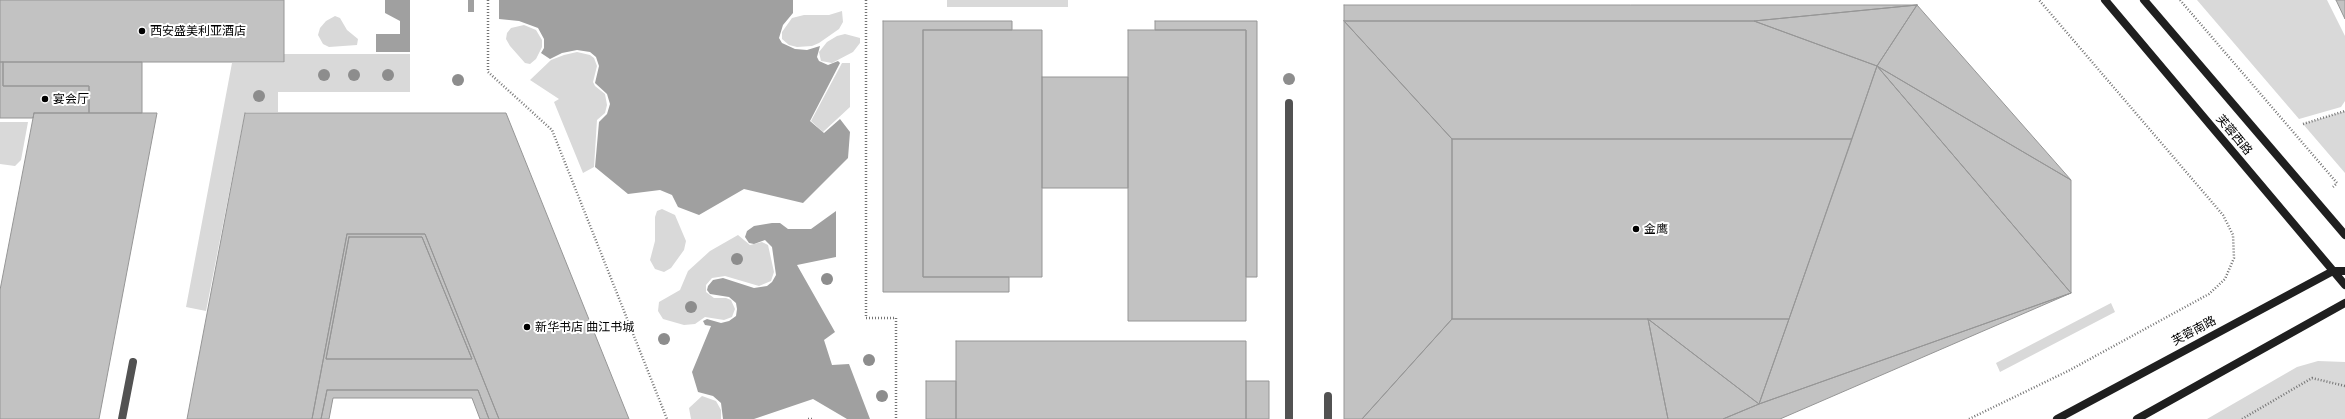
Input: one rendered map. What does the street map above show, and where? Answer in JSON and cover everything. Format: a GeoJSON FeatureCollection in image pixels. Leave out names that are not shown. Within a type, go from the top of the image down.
{"type":"FeatureCollection","features":[{"type":"Feature","properties":{"kind":"main road","name":"芙蓉西路"},"geometry":{"type":"LineString","coordinates":[[2104,0],[2345,286]]}},
{"type":"Feature","properties":{"kind":"main road","name":"芙蓉西路"},"geometry":{"type":"LineString","coordinates":[[2144,0],[2315,202],[2345,235]]}},
{"type":"Feature","properties":{"kind":"main road","name":"芙蓉南路"},"geometry":{"type":"LineString","coordinates":[[2057,419],[2333,271],[2345,271]]}},
{"type":"Feature","properties":{"kind":"main road"},"geometry":{"type":"LineString","coordinates":[[2137,419],[2345,303]]}},
{"type":"Feature","properties":{"kind":"lane"},"geometry":{"type":"LineString","coordinates":[[1289,103],[1289,419]]}},
{"type":"Feature","properties":{"kind":"lane"},"geometry":{"type":"LineString","coordinates":[[122,419],[133,362]]}},
{"type":"Feature","properties":{"kind":"lane"},"geometry":{"type":"LineString","coordinates":[[1328,396],[1328,419]]}},
{"type":"Feature","properties":{"kind":"path"},"geometry":{"type":"LineString","coordinates":[[488,0],[488,72],[552,130],[667,419]]}},
{"type":"Feature","properties":{"kind":"path"},"geometry":{"type":"LineString","coordinates":[[866,0],[866,318],[896,318],[896,419]]}},
{"type":"Feature","properties":{"kind":"path"},"geometry":{"type":"LineString","coordinates":[[1969,419],[2094,357],[2209,294],[2225,279],[2234,258],[2233,235],[2223,215],[2039,0]]}},
{"type":"Feature","properties":{"kind":"path"},"geometry":{"type":"LineString","coordinates":[[2180,0],[2337,183],[2315,202]]}},
{"type":"Feature","properties":{"kind":"path"},"geometry":{"type":"LineString","coordinates":[[2303,124],[2345,111]]}},
{"type":"Feature","properties":{"kind":"path"},"geometry":{"type":"LineString","coordinates":[[2242,419],[2312,378],[2345,386]]}},
{"type":"Feature","properties":{"kind":"path"},"geometry":{"type":"LineString","coordinates":[[808,419],[813,419]]}},
{"type":"Feature","properties":{"kind":"shaded area"},"geometry":{"type":"Polygon","coordinates":[[[385,0],[410,0],[410,52],[376,52],[376,34],[400,34],[400,21],[385,13],[385,0]]]}},
{"type":"Feature","properties":{"kind":"shaded area"},"geometry":{"type":"Polygon","coordinates":[[[468,0],[474,0],[474,12],[468,12],[468,0]]]}},
{"type":"Feature","properties":{"kind":"shaded area"},"geometry":{"type":"Polygon","coordinates":[[[499,0],[793,0],[793,13],[783,25],[779,38],[782,43],[795,49],[807,50],[820,46],[817,57],[819,61],[828,65],[838,61],[840,63],[810,121],[824,133],[840,119],[850,132],[848,158],[803,203],[744,189],[699,215],[678,207],[672,195],[660,190],[628,194],[595,167],[599,122],[607,114],[610,104],[607,94],[595,83],[599,66],[596,57],[590,52],[577,50],[562,53],[550,59],[541,53],[544,48],[544,39],[538,28],[519,21],[499,19],[499,0]]]}},
{"type":"Feature","properties":{"kind":"shaded area"},"geometry":{"type":"Polygon","coordinates":[[[947,0],[1068,0],[1068,7],[947,7],[947,0]]]}},
{"type":"Feature","properties":{"kind":"shaded area"},"geometry":{"type":"Polygon","coordinates":[[[2197,0],[2327,0],[2345,36],[2345,101],[2341,107],[2299,119],[2197,0]]]}},
{"type":"Feature","properties":{"kind":"shaded area"},"geometry":{"type":"Polygon","coordinates":[[[842,11],[843,22],[839,29],[819,43],[812,46],[797,47],[789,45],[782,39],[782,32],[792,18],[804,15],[829,15],[842,11]]]}},
{"type":"Feature","properties":{"kind":"shaded area"},"geometry":{"type":"Polygon","coordinates":[[[335,16],[340,18],[347,30],[358,39],[357,45],[329,47],[323,44],[318,35],[320,28],[326,21],[335,16]]]}},
{"type":"Feature","properties":{"kind":"shaded area"},"geometry":{"type":"Polygon","coordinates":[[[524,25],[536,30],[542,40],[542,47],[536,59],[530,64],[525,63],[510,46],[506,39],[507,33],[511,28],[524,25]]]}},
{"type":"Feature","properties":{"kind":"shaded area"},"geometry":{"type":"Polygon","coordinates":[[[845,34],[860,38],[860,43],[853,52],[832,63],[821,61],[819,52],[827,42],[837,36],[845,34]]]}},
{"type":"Feature","properties":{"kind":"shaded area"},"geometry":{"type":"Polygon","coordinates":[[[577,52],[590,55],[594,58],[597,66],[593,82],[595,86],[605,94],[607,105],[605,113],[597,120],[594,167],[583,173],[554,102],[559,99],[530,80],[551,60],[577,52]]]}},
{"type":"Feature","properties":{"kind":"shaded area"},"geometry":{"type":"Polygon","coordinates":[[[284,54],[410,54],[410,92],[278,92],[278,112],[245,112],[206,311],[186,307],[232,63],[284,63],[284,54]]]}},
{"type":"Feature","properties":{"kind":"shaded area"},"geometry":{"type":"Polygon","coordinates":[[[842,63],[850,63],[850,107],[823,132],[811,121],[842,63]]]}},
{"type":"Feature","properties":{"kind":"shaded area"},"geometry":{"type":"Polygon","coordinates":[[[2345,111],[2345,173],[2303,124],[2345,111]]]}},
{"type":"Feature","properties":{"kind":"shaded area"},"geometry":{"type":"Polygon","coordinates":[[[0,122],[28,122],[21,160],[15,166],[0,164],[0,122]]]}},
{"type":"Feature","properties":{"kind":"shaded area"},"geometry":{"type":"Polygon","coordinates":[[[662,209],[675,215],[686,241],[684,250],[671,268],[664,272],[655,269],[650,260],[655,241],[655,217],[657,211],[662,209]]]}},
{"type":"Feature","properties":{"kind":"shaded area"},"geometry":{"type":"Polygon","coordinates":[[[836,211],[836,257],[797,265],[835,332],[824,340],[832,365],[849,364],[870,419],[847,419],[813,399],[754,419],[723,419],[721,403],[713,396],[698,392],[692,372],[711,326],[705,325],[703,321],[707,319],[721,323],[729,321],[736,316],[737,309],[736,303],[729,297],[710,294],[707,290],[708,286],[713,280],[723,278],[754,288],[767,286],[772,282],[776,275],[772,247],[765,240],[754,244],[749,243],[745,237],[747,231],[754,226],[772,223],[780,223],[788,229],[811,229],[836,211]]]}},
{"type":"Feature","properties":{"kind":"shaded area"},"geometry":{"type":"Polygon","coordinates":[[[738,235],[750,245],[762,242],[768,245],[774,272],[771,281],[759,286],[725,276],[712,278],[706,285],[706,292],[714,298],[726,298],[731,300],[735,309],[732,317],[724,320],[705,317],[695,324],[684,325],[663,319],[658,311],[659,302],[680,290],[688,271],[710,251],[738,235]]]}},
{"type":"Feature","properties":{"kind":"shaded area"},"geometry":{"type":"Polygon","coordinates":[[[2111,303],[2115,312],[2000,372],[1996,363],[2111,303]]]}},
{"type":"Feature","properties":{"kind":"shaded area"},"geometry":{"type":"Polygon","coordinates":[[[2318,361],[2345,362],[2345,419],[2207,419],[2297,367],[2318,361]]]}},
{"type":"Feature","properties":{"kind":"shaded area"},"geometry":{"type":"Polygon","coordinates":[[[702,396],[716,401],[721,410],[721,419],[691,419],[689,408],[702,396]]]}},
{"type":"Feature","properties":{"kind":"building","name":"西安盛美利亚酒店"},"geometry":{"type":"Polygon","coordinates":[[[0,0],[284,0],[284,62],[0,62],[0,0]]]}},
{"type":"Feature","properties":{"kind":"building"},"geometry":{"type":"Polygon","coordinates":[[[2336,0],[2345,0],[2345,19],[2336,0]]]}},
{"type":"Feature","properties":{"kind":"building"},"geometry":{"type":"Polygon","coordinates":[[[1344,5],[1917,5],[1754,21],[1344,21],[1344,5]]]}},
{"type":"Feature","properties":{"kind":"building"},"geometry":{"type":"Polygon","coordinates":[[[1917,5],[2071,180],[1877,66],[1917,5]]]}},
{"type":"Feature","properties":{"kind":"building"},"geometry":{"type":"Polygon","coordinates":[[[1917,5],[1877,66],[1754,21],[1917,5]]]}},
{"type":"Feature","properties":{"kind":"building"},"geometry":{"type":"Polygon","coordinates":[[[883,21],[1012,21],[1012,30],[923,30],[923,277],[1009,277],[1009,292],[883,292],[883,21]]]}},
{"type":"Feature","properties":{"kind":"building"},"geometry":{"type":"Polygon","coordinates":[[[1155,21],[1257,21],[1257,277],[1246,277],[1246,30],[1155,30],[1155,21]]]}},
{"type":"Feature","properties":{"kind":"building"},"geometry":{"type":"Polygon","coordinates":[[[1344,21],[1452,139],[1452,319],[1362,419],[1344,419],[1344,21]]]}},
{"type":"Feature","properties":{"kind":"building"},"geometry":{"type":"Polygon","coordinates":[[[1344,21],[1754,21],[1877,66],[1852,139],[1452,139],[1344,21]]]}},
{"type":"Feature","properties":{"kind":"building"},"geometry":{"type":"Polygon","coordinates":[[[923,30],[1042,30],[1042,277],[923,277],[923,30]]]}},
{"type":"Feature","properties":{"kind":"building"},"geometry":{"type":"Polygon","coordinates":[[[1128,30],[1246,30],[1246,321],[1128,321],[1128,30]]]}},
{"type":"Feature","properties":{"kind":"building","name":"宴会厅"},"geometry":{"type":"Polygon","coordinates":[[[0,62],[3,62],[3,86],[89,86],[89,113],[34,113],[33,118],[0,118],[0,62]]]}},
{"type":"Feature","properties":{"kind":"building"},"geometry":{"type":"Polygon","coordinates":[[[3,62],[142,62],[142,113],[89,113],[89,86],[3,86],[3,62]]]}},
{"type":"Feature","properties":{"kind":"building"},"geometry":{"type":"Polygon","coordinates":[[[1877,66],[2071,293],[1759,404],[1789,319],[1877,66]]]}},
{"type":"Feature","properties":{"kind":"building"},"geometry":{"type":"Polygon","coordinates":[[[1877,66],[2071,180],[2071,293],[1877,66]]]}},
{"type":"Feature","properties":{"kind":"building"},"geometry":{"type":"Polygon","coordinates":[[[1042,77],[1128,77],[1128,188],[1042,188],[1042,77]]]}},
{"type":"Feature","properties":{"kind":"building"},"geometry":{"type":"Polygon","coordinates":[[[34,113],[157,113],[99,419],[0,419],[0,290],[34,113]]]}},
{"type":"Feature","properties":{"kind":"building","name":"新华书店 曲江书城"},"geometry":{"type":"Polygon","coordinates":[[[245,113],[506,113],[629,419],[499,419],[425,234],[347,234],[312,419],[187,419],[245,113]]]}},
{"type":"Feature","properties":{"kind":"building","name":"金鹰"},"geometry":{"type":"Polygon","coordinates":[[[1452,139],[1852,139],[1789,319],[1452,319],[1452,139]]]}},
{"type":"Feature","properties":{"kind":"building"},"geometry":{"type":"Polygon","coordinates":[[[347,234],[425,234],[499,419],[489,419],[478,390],[327,390],[321,419],[312,419],[347,234]],[[349,237],[326,359],[472,359],[422,237],[349,237]]]}},
{"type":"Feature","properties":{"kind":"building"},"geometry":{"type":"Polygon","coordinates":[[[349,237],[422,237],[472,359],[326,359],[349,237]]]}},
{"type":"Feature","properties":{"kind":"building"},"geometry":{"type":"Polygon","coordinates":[[[2071,293],[1780,419],[1723,419],[1759,404],[2071,293]]]}},
{"type":"Feature","properties":{"kind":"building"},"geometry":{"type":"Polygon","coordinates":[[[1452,319],[1648,319],[1668,419],[1362,419],[1452,319]]]}},
{"type":"Feature","properties":{"kind":"building"},"geometry":{"type":"Polygon","coordinates":[[[1648,319],[1759,404],[1723,419],[1668,419],[1648,319]]]}},
{"type":"Feature","properties":{"kind":"building"},"geometry":{"type":"Polygon","coordinates":[[[1648,319],[1789,319],[1759,404],[1648,319]]]}},
{"type":"Feature","properties":{"kind":"building"},"geometry":{"type":"Polygon","coordinates":[[[956,341],[1246,341],[1246,419],[956,419],[956,341]]]}},
{"type":"Feature","properties":{"kind":"building"},"geometry":{"type":"Polygon","coordinates":[[[926,381],[956,381],[956,419],[926,419],[926,381]]]}},
{"type":"Feature","properties":{"kind":"building"},"geometry":{"type":"Polygon","coordinates":[[[1246,381],[1269,381],[1269,419],[1246,419],[1246,381]]]}},
{"type":"Feature","properties":{"kind":"building"},"geometry":{"type":"Polygon","coordinates":[[[327,390],[478,390],[489,419],[480,419],[472,398],[333,398],[329,419],[321,419],[327,390]]]}},
{"type":"Feature","properties":{"kind":"place","name":"西安盛美利亚酒店"},"geometry":{"type":"Point","coordinates":[142,31]}},
{"type":"Feature","properties":{"kind":"place","name":"宴会厅"},"geometry":{"type":"Point","coordinates":[45,99]}},
{"type":"Feature","properties":{"kind":"place","name":"金鹰"},"geometry":{"type":"Point","coordinates":[1636,229]}},
{"type":"Feature","properties":{"kind":"place","name":"新华书店 曲江书城"},"geometry":{"type":"Point","coordinates":[527,327]}}]}
